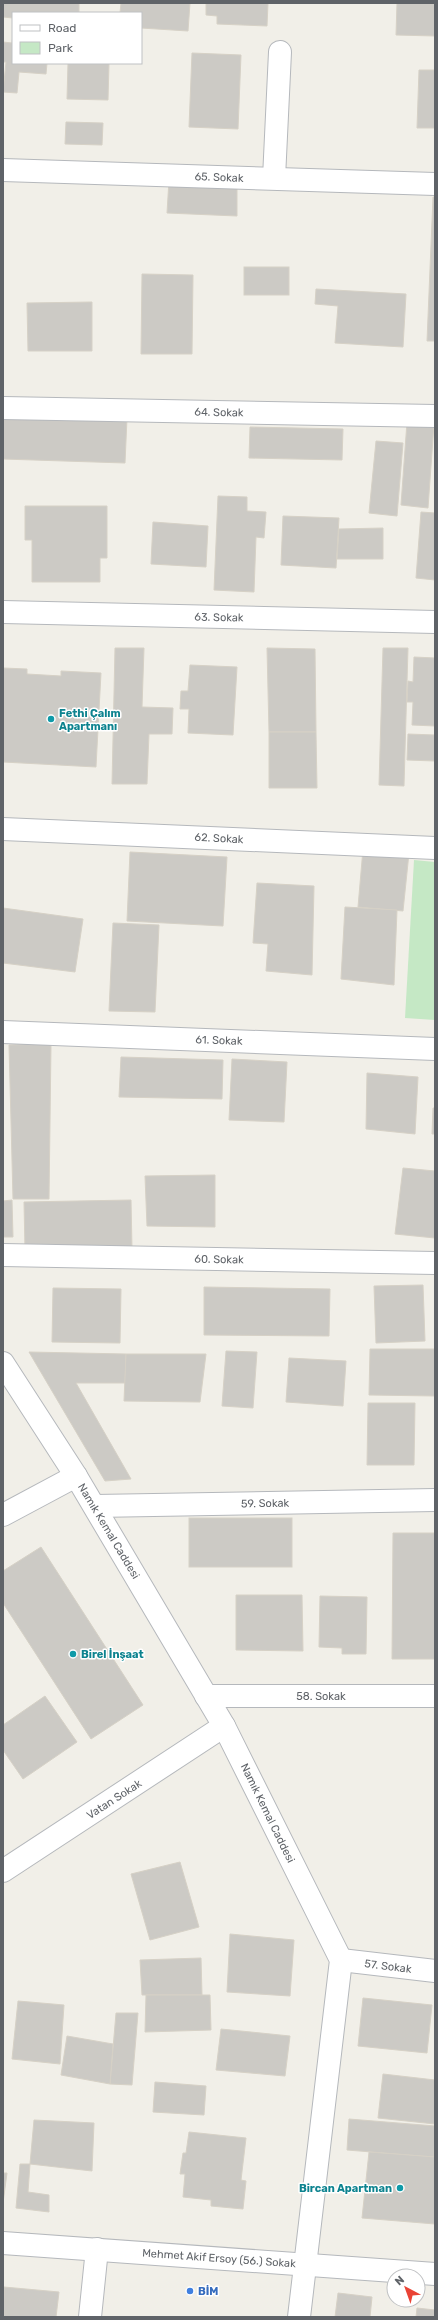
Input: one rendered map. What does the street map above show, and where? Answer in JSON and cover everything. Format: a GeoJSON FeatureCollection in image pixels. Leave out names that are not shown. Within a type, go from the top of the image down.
{"type":"FeatureCollection","features":[{"type":"Feature","properties":{"kind":"street"},"geometry":{"type":"LineString","coordinates":[[274,178],[280,52]]}},
{"type":"Feature","properties":{"kind":"street","name":"65. Sokak"},"geometry":{"type":"LineString","coordinates":[[3,170],[435,184]]}},
{"type":"Feature","properties":{"kind":"street","name":"64. Sokak"},"geometry":{"type":"LineString","coordinates":[[3,408],[435,416]]}},
{"type":"Feature","properties":{"kind":"street","name":"63. Sokak"},"geometry":{"type":"LineString","coordinates":[[3,612],[435,622]]}},
{"type":"Feature","properties":{"kind":"street","name":"62. Sokak"},"geometry":{"type":"LineString","coordinates":[[3,829],[435,848]]}},
{"type":"Feature","properties":{"kind":"street","name":"61. Sokak"},"geometry":{"type":"LineString","coordinates":[[3,1032],[435,1049]]}},
{"type":"Feature","properties":{"kind":"street","name":"60. Sokak"},"geometry":{"type":"LineString","coordinates":[[3,1255],[435,1263]]}},
{"type":"Feature","properties":{"kind":"street","name":"Namık Kemal Caddesi"},"geometry":{"type":"LineString","coordinates":[[3,1363],[95,1506],[224,1726],[341,1960]]}},
{"type":"Feature","properties":{"kind":"street"},"geometry":{"type":"LineString","coordinates":[[3,1514],[76,1476]]}},
{"type":"Feature","properties":{"kind":"street","name":"59. Sokak"},"geometry":{"type":"LineString","coordinates":[[95,1506],[435,1500]]}},
{"type":"Feature","properties":{"kind":"street","name":"58. Sokak"},"geometry":{"type":"LineString","coordinates":[[206,1696],[435,1696]]}},
{"type":"Feature","properties":{"kind":"street","name":"Vatan Sokak"},"geometry":{"type":"LineString","coordinates":[[3,1871],[224,1726]]}},
{"type":"Feature","properties":{"kind":"street"},"geometry":{"type":"LineString","coordinates":[[299,2317],[341,1960]]}},
{"type":"Feature","properties":{"kind":"street","name":"57. Sokak"},"geometry":{"type":"LineString","coordinates":[[341,1960],[435,1971]]}},
{"type":"Feature","properties":{"kind":"street","name":"Mehmet Akif Ersoy (56.) Sokak"},"geometry":{"type":"LineString","coordinates":[[3,2243],[435,2274]]}},
{"type":"Feature","properties":{"kind":"street"},"geometry":{"type":"LineString","coordinates":[[90,2317],[97,2249]]}},
{"type":"Feature","properties":{"kind":"green space"},"geometry":{"type":"Polygon","coordinates":[[[414,860],[435,862],[435,1020],[405,1018],[414,860]]]}},
{"type":"Feature","properties":{"kind":"building"},"geometry":{"type":"Polygon","coordinates":[[[3,3],[79,3],[79,12],[12,12],[12,18],[3,17],[3,3]]]}},
{"type":"Feature","properties":{"kind":"building"},"geometry":{"type":"Polygon","coordinates":[[[121,3],[190,3],[188,31],[142,28],[142,12],[120,12],[121,3]]]}},
{"type":"Feature","properties":{"kind":"building"},"geometry":{"type":"Polygon","coordinates":[[[206,3],[268,3],[267,26],[217,24],[217,16],[206,15],[206,3]]]}},
{"type":"Feature","properties":{"kind":"building"},"geometry":{"type":"Polygon","coordinates":[[[397,3],[435,3],[435,36],[396,35],[397,3]]]}},
{"type":"Feature","properties":{"kind":"building"},"geometry":{"type":"Polygon","coordinates":[[[3,42],[12,43],[12,64],[47,64],[46,74],[19,72],[17,93],[3,92],[6,62],[3,62],[3,42]]]}},
{"type":"Feature","properties":{"kind":"building"},"geometry":{"type":"Polygon","coordinates":[[[192,53],[241,55],[238,129],[189,127],[192,53]]]}},
{"type":"Feature","properties":{"kind":"building"},"geometry":{"type":"Polygon","coordinates":[[[68,64],[109,64],[108,100],[67,99],[68,64]]]}},
{"type":"Feature","properties":{"kind":"building"},"geometry":{"type":"Polygon","coordinates":[[[419,70],[435,70],[435,128],[417,128],[419,70]]]}},
{"type":"Feature","properties":{"kind":"building"},"geometry":{"type":"Polygon","coordinates":[[[66,122],[103,123],[102,145],[65,144],[66,122]]]}},
{"type":"Feature","properties":{"kind":"building"},"geometry":{"type":"Polygon","coordinates":[[[169,180],[237,183],[237,216],[167,213],[169,180]]]}},
{"type":"Feature","properties":{"kind":"building"},"geometry":{"type":"Polygon","coordinates":[[[433,197],[435,197],[435,341],[427,341],[433,197]]]}},
{"type":"Feature","properties":{"kind":"building"},"geometry":{"type":"Polygon","coordinates":[[[244,267],[289,267],[289,295],[244,295],[244,267]]]}},
{"type":"Feature","properties":{"kind":"building"},"geometry":{"type":"Polygon","coordinates":[[[142,274],[193,275],[192,354],[141,354],[142,274]]]}},
{"type":"Feature","properties":{"kind":"building"},"geometry":{"type":"Polygon","coordinates":[[[316,289],[406,294],[403,347],[335,343],[338,306],[315,304],[316,289]]]}},
{"type":"Feature","properties":{"kind":"building"},"geometry":{"type":"Polygon","coordinates":[[[92,302],[92,351],[28,351],[27,303],[92,302]]]}},
{"type":"Feature","properties":{"kind":"building"},"geometry":{"type":"Polygon","coordinates":[[[3,414],[127,418],[125,463],[3,459],[3,414]]]}},
{"type":"Feature","properties":{"kind":"building"},"geometry":{"type":"Polygon","coordinates":[[[407,422],[434,424],[428,508],[401,505],[407,422]]]}},
{"type":"Feature","properties":{"kind":"building"},"geometry":{"type":"Polygon","coordinates":[[[250,427],[343,429],[342,460],[249,458],[250,427]]]}},
{"type":"Feature","properties":{"kind":"building"},"geometry":{"type":"Polygon","coordinates":[[[376,441],[403,443],[397,516],[369,513],[376,441]]]}},
{"type":"Feature","properties":{"kind":"building"},"geometry":{"type":"Polygon","coordinates":[[[218,496],[247,497],[247,511],[266,512],[264,538],[256,537],[254,592],[214,590],[218,496]]]}},
{"type":"Feature","properties":{"kind":"building"},"geometry":{"type":"Polygon","coordinates":[[[25,506],[107,506],[107,558],[100,558],[100,582],[32,582],[32,540],[25,540],[25,506]]]}},
{"type":"Feature","properties":{"kind":"building"},"geometry":{"type":"Polygon","coordinates":[[[421,512],[435,513],[435,580],[416,578],[421,512]]]}},
{"type":"Feature","properties":{"kind":"building"},"geometry":{"type":"Polygon","coordinates":[[[283,516],[339,518],[336,568],[281,565],[283,516]]]}},
{"type":"Feature","properties":{"kind":"building"},"geometry":{"type":"Polygon","coordinates":[[[153,522],[208,526],[206,567],[151,564],[153,522]]]}},
{"type":"Feature","properties":{"kind":"building"},"geometry":{"type":"Polygon","coordinates":[[[383,528],[383,559],[337,559],[339,529],[383,528]]]}},
{"type":"Feature","properties":{"kind":"building"},"geometry":{"type":"Polygon","coordinates":[[[115,648],[144,648],[142,707],[173,708],[172,734],[149,734],[147,784],[112,784],[115,648]]]}},
{"type":"Feature","properties":{"kind":"building"},"geometry":{"type":"Polygon","coordinates":[[[267,648],[315,649],[316,732],[269,732],[267,648]]]}},
{"type":"Feature","properties":{"kind":"building"},"geometry":{"type":"Polygon","coordinates":[[[383,648],[408,648],[404,786],[379,785],[383,648]]]}},
{"type":"Feature","properties":{"kind":"building"},"geometry":{"type":"Polygon","coordinates":[[[414,657],[435,658],[435,726],[412,725],[413,702],[407,702],[408,681],[413,682],[414,657]]]}},
{"type":"Feature","properties":{"kind":"building"},"geometry":{"type":"Polygon","coordinates":[[[190,665],[237,667],[233,735],[188,733],[189,709],[180,709],[181,691],[188,691],[190,665]]]}},
{"type":"Feature","properties":{"kind":"building","name":"Fethi Çalım Apartmanı"},"geometry":{"type":"Polygon","coordinates":[[[3,668],[27,669],[27,674],[61,676],[61,671],[101,673],[96,767],[3,762],[3,668]]]}},
{"type":"Feature","properties":{"kind":"building"},"geometry":{"type":"Polygon","coordinates":[[[269,732],[316,732],[317,788],[269,788],[269,732]]]}},
{"type":"Feature","properties":{"kind":"building"},"geometry":{"type":"Polygon","coordinates":[[[408,734],[435,735],[435,761],[407,760],[408,734]]]}},
{"type":"Feature","properties":{"kind":"building"},"geometry":{"type":"Polygon","coordinates":[[[363,849],[409,853],[403,911],[358,907],[363,849]]]}},
{"type":"Feature","properties":{"kind":"building"},"geometry":{"type":"Polygon","coordinates":[[[130,852],[227,857],[223,926],[127,921],[130,852]]]}},
{"type":"Feature","properties":{"kind":"building"},"geometry":{"type":"Polygon","coordinates":[[[257,883],[314,886],[312,975],[266,971],[268,944],[253,943],[257,883]]]}},
{"type":"Feature","properties":{"kind":"building"},"geometry":{"type":"Polygon","coordinates":[[[345,907],[397,910],[394,985],[341,979],[345,907]]]}},
{"type":"Feature","properties":{"kind":"building"},"geometry":{"type":"Polygon","coordinates":[[[3,908],[83,919],[75,972],[3,963],[3,908]]]}},
{"type":"Feature","properties":{"kind":"building"},"geometry":{"type":"Polygon","coordinates":[[[113,923],[159,925],[155,1012],[109,1011],[113,923]]]}},
{"type":"Feature","properties":{"kind":"building"},"geometry":{"type":"Polygon","coordinates":[[[51,1044],[49,1199],[13,1199],[9,1045],[51,1044]]]}},
{"type":"Feature","properties":{"kind":"building"},"geometry":{"type":"Polygon","coordinates":[[[121,1057],[223,1060],[222,1099],[119,1097],[121,1057]]]}},
{"type":"Feature","properties":{"kind":"building"},"geometry":{"type":"Polygon","coordinates":[[[232,1059],[287,1062],[284,1122],[229,1120],[232,1059]]]}},
{"type":"Feature","properties":{"kind":"building"},"geometry":{"type":"Polygon","coordinates":[[[367,1073],[418,1077],[415,1134],[366,1129],[367,1073]]]}},
{"type":"Feature","properties":{"kind":"building"},"geometry":{"type":"Polygon","coordinates":[[[433,1108],[435,1108],[435,1134],[432,1134],[433,1108]]]}},
{"type":"Feature","properties":{"kind":"building"},"geometry":{"type":"Polygon","coordinates":[[[403,1168],[435,1171],[435,1238],[395,1234],[403,1168]]]}},
{"type":"Feature","properties":{"kind":"building"},"geometry":{"type":"Polygon","coordinates":[[[215,1175],[215,1227],[147,1226],[145,1176],[215,1175]]]}},
{"type":"Feature","properties":{"kind":"building"},"geometry":{"type":"Polygon","coordinates":[[[12,1200],[13,1237],[3,1237],[3,1201],[12,1200]]]}},
{"type":"Feature","properties":{"kind":"building"},"geometry":{"type":"Polygon","coordinates":[[[131,1200],[132,1249],[25,1250],[24,1202],[131,1200]]]}},
{"type":"Feature","properties":{"kind":"building"},"geometry":{"type":"Polygon","coordinates":[[[423,1285],[425,1341],[376,1343],[374,1286],[423,1285]]]}},
{"type":"Feature","properties":{"kind":"building"},"geometry":{"type":"Polygon","coordinates":[[[204,1287],[330,1289],[329,1336],[204,1335],[204,1287]]]}},
{"type":"Feature","properties":{"kind":"building"},"geometry":{"type":"Polygon","coordinates":[[[53,1288],[121,1289],[120,1343],[52,1342],[53,1288]]]}},
{"type":"Feature","properties":{"kind":"building"},"geometry":{"type":"Polygon","coordinates":[[[370,1349],[435,1349],[435,1396],[369,1395],[370,1349]]]}},
{"type":"Feature","properties":{"kind":"building"},"geometry":{"type":"Polygon","coordinates":[[[226,1351],[257,1352],[253,1408],[222,1406],[226,1351]]]}},
{"type":"Feature","properties":{"kind":"building"},"geometry":{"type":"Polygon","coordinates":[[[29,1352],[126,1354],[125,1383],[76,1383],[131,1479],[105,1481],[29,1352]]]}},
{"type":"Feature","properties":{"kind":"building"},"geometry":{"type":"Polygon","coordinates":[[[126,1354],[206,1354],[200,1402],[124,1401],[126,1354]]]}},
{"type":"Feature","properties":{"kind":"building"},"geometry":{"type":"Polygon","coordinates":[[[289,1358],[346,1361],[343,1406],[286,1402],[289,1358]]]}},
{"type":"Feature","properties":{"kind":"building"},"geometry":{"type":"Polygon","coordinates":[[[368,1403],[415,1403],[414,1465],[367,1465],[368,1403]]]}},
{"type":"Feature","properties":{"kind":"building"},"geometry":{"type":"Polygon","coordinates":[[[189,1518],[292,1518],[292,1567],[189,1567],[189,1518]]]}},
{"type":"Feature","properties":{"kind":"building"},"geometry":{"type":"Polygon","coordinates":[[[393,1533],[435,1533],[435,1659],[392,1659],[393,1533]]]}},
{"type":"Feature","properties":{"kind":"building","name":"Birel İnşaat"},"geometry":{"type":"Polygon","coordinates":[[[41,1547],[143,1705],[91,1739],[3,1603],[3,1571],[41,1547]]]}},
{"type":"Feature","properties":{"kind":"building"},"geometry":{"type":"Polygon","coordinates":[[[236,1595],[302,1595],[303,1651],[236,1650],[236,1595]]]}},
{"type":"Feature","properties":{"kind":"building"},"geometry":{"type":"Polygon","coordinates":[[[320,1596],[367,1597],[366,1654],[342,1654],[342,1648],[319,1647],[320,1596]]]}},
{"type":"Feature","properties":{"kind":"building"},"geometry":{"type":"Polygon","coordinates":[[[45,1696],[77,1742],[23,1779],[3,1750],[3,1725],[45,1696]]]}},
{"type":"Feature","properties":{"kind":"building"},"geometry":{"type":"Polygon","coordinates":[[[180,1862],[199,1927],[150,1940],[131,1874],[180,1862]]]}},
{"type":"Feature","properties":{"kind":"building"},"geometry":{"type":"Polygon","coordinates":[[[230,1934],[294,1940],[290,1996],[227,1992],[230,1934]]]}},
{"type":"Feature","properties":{"kind":"building"},"geometry":{"type":"Polygon","coordinates":[[[201,1958],[202,1995],[142,1995],[140,1960],[201,1958]]]}},
{"type":"Feature","properties":{"kind":"building"},"geometry":{"type":"Polygon","coordinates":[[[146,1995],[210,1995],[211,2030],[145,2032],[146,1995]]]}},
{"type":"Feature","properties":{"kind":"building"},"geometry":{"type":"Polygon","coordinates":[[[363,1998],[432,2005],[427,2053],[358,2046],[363,1998]]]}},
{"type":"Feature","properties":{"kind":"building"},"geometry":{"type":"Polygon","coordinates":[[[18,2001],[64,2005],[60,2064],[12,2059],[18,2001]]]}},
{"type":"Feature","properties":{"kind":"building"},"geometry":{"type":"Polygon","coordinates":[[[116,2013],[138,2013],[132,2085],[110,2084],[116,2013]]]}},
{"type":"Feature","properties":{"kind":"building"},"geometry":{"type":"Polygon","coordinates":[[[221,2029],[290,2036],[285,2076],[216,2070],[221,2029]]]}},
{"type":"Feature","properties":{"kind":"building"},"geometry":{"type":"Polygon","coordinates":[[[67,2036],[113,2044],[110,2084],[61,2075],[67,2036]]]}},
{"type":"Feature","properties":{"kind":"building"},"geometry":{"type":"Polygon","coordinates":[[[383,2074],[435,2080],[435,2124],[378,2118],[383,2074]]]}},
{"type":"Feature","properties":{"kind":"building"},"geometry":{"type":"Polygon","coordinates":[[[155,2082],[206,2086],[204,2115],[153,2112],[155,2082]]]}},
{"type":"Feature","properties":{"kind":"building"},"geometry":{"type":"Polygon","coordinates":[[[349,2119],[435,2126],[434,2157],[347,2150],[349,2119]]]}},
{"type":"Feature","properties":{"kind":"building"},"geometry":{"type":"Polygon","coordinates":[[[34,2120],[94,2123],[92,2171],[30,2164],[34,2120]]]}},
{"type":"Feature","properties":{"kind":"building"},"geometry":{"type":"Polygon","coordinates":[[[189,2132],[246,2138],[241,2180],[246,2181],[243,2209],[211,2206],[211,2200],[183,2197],[185,2174],[180,2174],[183,2153],[186,2153],[189,2132]]]}},
{"type":"Feature","properties":{"kind":"building","name":"Bircan Apartman"},"geometry":{"type":"Polygon","coordinates":[[[369,2152],[435,2157],[435,2224],[362,2218],[369,2152]]]}},
{"type":"Feature","properties":{"kind":"building"},"geometry":{"type":"Polygon","coordinates":[[[20,2164],[30,2164],[28,2192],[49,2195],[49,2212],[16,2208],[20,2164]]]}},
{"type":"Feature","properties":{"kind":"building"},"geometry":{"type":"Polygon","coordinates":[[[3,2173],[7,2173],[3,2203],[3,2173]]]}},
{"type":"Feature","properties":{"kind":"building"},"geometry":{"type":"Polygon","coordinates":[[[4,2287],[59,2292],[56,2317],[3,2317],[4,2287]]]}},
{"type":"Feature","properties":{"kind":"building"},"geometry":{"type":"Polygon","coordinates":[[[338,2293],[372,2297],[370,2317],[335,2317],[338,2293]]]}},
{"type":"Feature","properties":{"kind":"building"},"geometry":{"type":"Polygon","coordinates":[[[417,2308],[435,2310],[435,2317],[416,2317],[417,2308]]]}},
{"type":"Feature","properties":{"kind":"place","name":"Fethi Çalım Apartmanı"},"geometry":{"type":"Point","coordinates":[51,719]}},
{"type":"Feature","properties":{"kind":"place","name":"Birel İnşaat"},"geometry":{"type":"Point","coordinates":[73,1654]}},
{"type":"Feature","properties":{"kind":"place","name":"Bircan Apartman"},"geometry":{"type":"Point","coordinates":[400,2188]}},
{"type":"Feature","properties":{"kind":"place","name":"BİM"},"geometry":{"type":"Point","coordinates":[190,2291]}}]}
